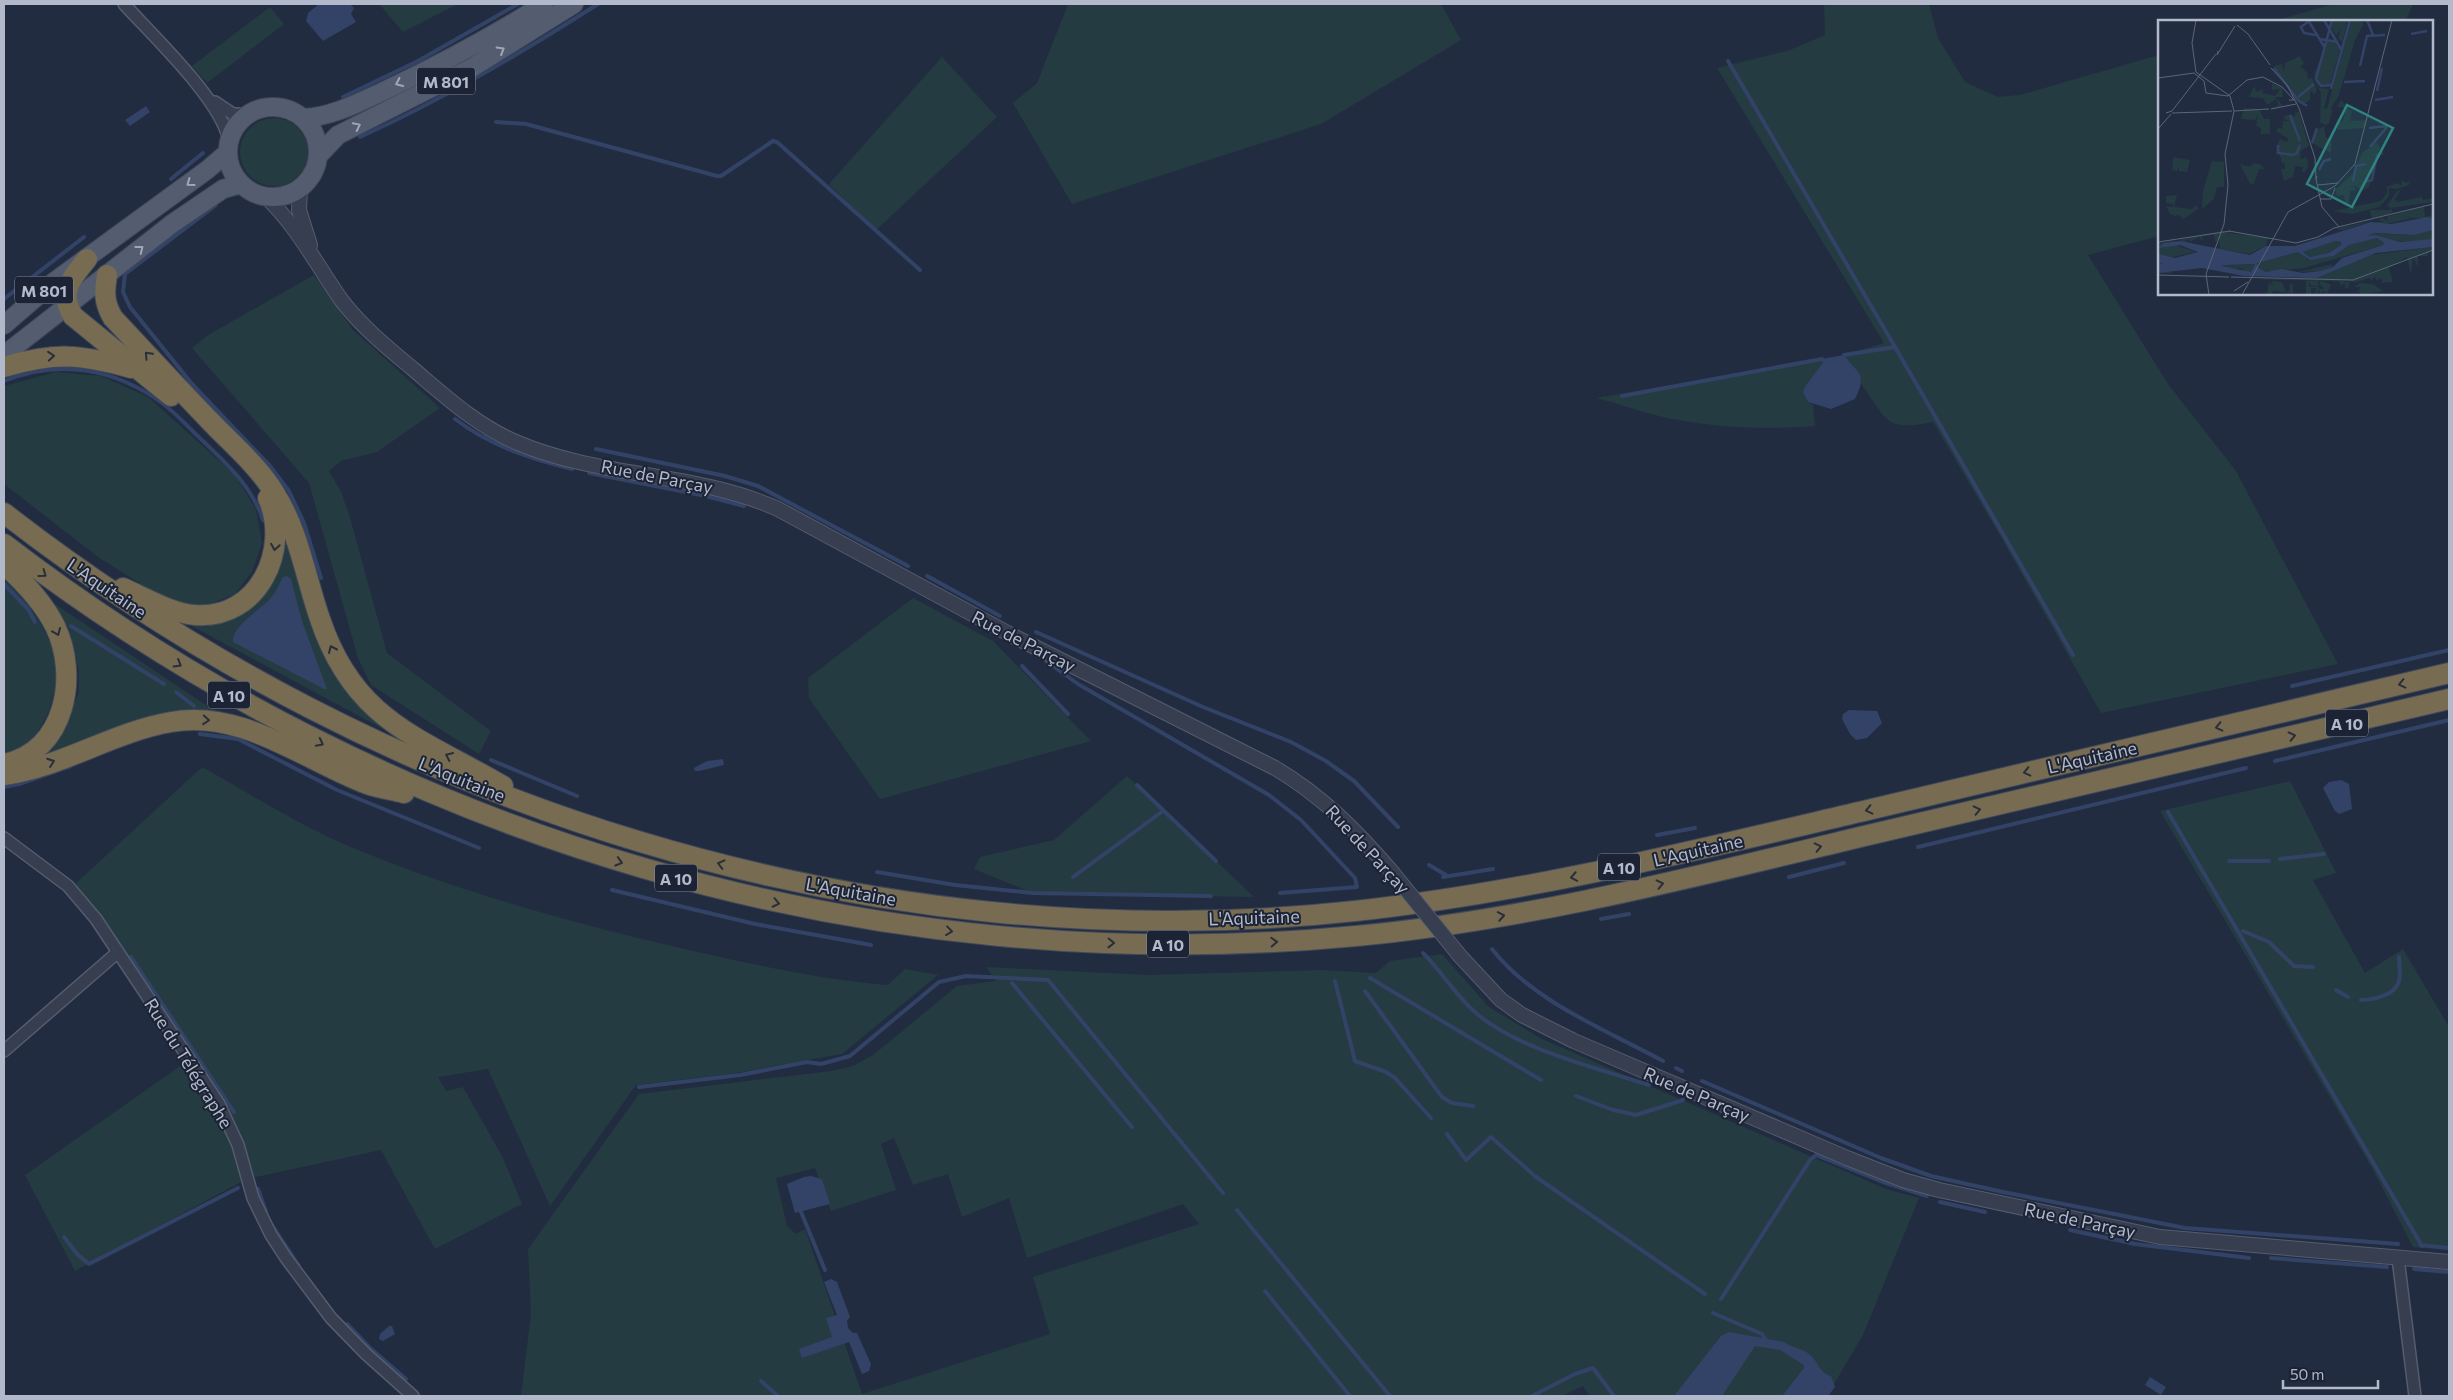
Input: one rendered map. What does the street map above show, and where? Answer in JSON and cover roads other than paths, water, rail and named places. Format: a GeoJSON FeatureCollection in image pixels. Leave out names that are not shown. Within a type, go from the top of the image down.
{"type":"FeatureCollection","features":[{"type":"Feature","properties":{"kind":"highway"},"geometry":{"type":"LineString","coordinates":[[74,566],[173,611],[206,616],[222,612],[246,600],[260,585],[270,567],[276,541],[275,521],[270,504],[260,485],[208,429],[159,385],[83,325],[67,306],[68,286],[87,259]]}},
{"type":"Feature","properties":{"kind":"highway"},"geometry":{"type":"LineString","coordinates":[[107,275],[105,298],[113,318],[254,466],[275,494],[293,529],[328,642],[344,674],[354,688],[387,720],[408,734],[465,763],[553,814]]}},
{"type":"Feature","properties":{"kind":"highway"},"geometry":{"type":"LineString","coordinates":[[4,367],[34,358],[77,356],[93,357],[140,371]]}},
{"type":"Feature","properties":{"kind":"highway","name":"L'Aquitaine"},"geometry":{"type":"LineString","coordinates":[[4,513],[74,566],[182,638],[303,706],[428,766],[553,814],[621,837],[716,863],[813,885],[910,901],[1007,912],[1104,918],[1203,919],[1300,915],[1449,899],[1595,873],[2449,673]]}},
{"type":"Feature","properties":{"kind":"highway","name":"L'Aquitaine"},"geometry":{"type":"LineString","coordinates":[[4,544],[105,618],[211,684],[336,751],[474,812],[566,845],[662,875],[758,899],[884,922],[1005,937],[1073,942],[1203,944],[1283,941],[1360,936],[1453,924],[1600,897],[2449,699]]}},
{"type":"Feature","properties":{"kind":"highway"},"geometry":{"type":"LineString","coordinates":[[4,564],[31,591],[49,615],[61,641],[67,677],[64,703],[51,732],[30,752],[4,764]]}},
{"type":"Feature","properties":{"kind":"highway"},"geometry":{"type":"LineString","coordinates":[[4,775],[44,765],[150,726],[193,719],[213,721],[250,730],[368,784],[474,812]]}},
{"type":"Feature","properties":{"kind":"main road","name":"M 801"},"geometry":{"type":"LineString","coordinates":[[303,118],[328,114],[416,76],[486,40],[544,4]]}},
{"type":"Feature","properties":{"kind":"main road","name":"M 801"},"geometry":{"type":"LineString","coordinates":[[300,189],[313,174],[319,155],[338,135],[473,66],[574,4]]}},
{"type":"Feature","properties":{"kind":"main road"},"geometry":{"type":"LineString","coordinates":[[249,114],[262,108],[277,107],[291,110],[303,118],[313,131],[319,155]]}},
{"type":"Feature","properties":{"kind":"main road","name":"M 801"},"geometry":{"type":"LineString","coordinates":[[4,325],[55,281],[207,170],[229,146],[237,125],[249,114]]}},
{"type":"Feature","properties":{"kind":"main road"},"geometry":{"type":"LineString","coordinates":[[229,146],[233,173],[241,184],[253,193],[266,197],[280,197],[300,189]]}},
{"type":"Feature","properties":{"kind":"main road","name":"M 801"},"geometry":{"type":"LineString","coordinates":[[4,355],[208,198],[223,189],[241,184]]}},
{"type":"Feature","properties":{"kind":"street"},"geometry":{"type":"LineString","coordinates":[[124,4],[202,91],[221,116],[229,146]]}},
{"type":"Feature","properties":{"kind":"street"},"geometry":{"type":"LineString","coordinates":[[202,91],[226,111],[233,114],[249,114]]}},
{"type":"Feature","properties":{"kind":"street","name":"Rue de Parçay"},"geometry":{"type":"LineString","coordinates":[[300,189],[299,210],[314,255]]}},
{"type":"Feature","properties":{"kind":"street","name":"Rue de Parçay"},"geometry":{"type":"LineString","coordinates":[[266,197],[285,217],[314,255],[342,301],[383,344],[446,398],[491,430],[547,454],[713,486],[778,509],[1005,631],[1275,768],[1305,786],[1339,814],[1392,872],[1460,956],[1501,1000],[1534,1021],[1574,1041],[1831,1151],[1903,1180],[1939,1190],[2160,1237],[2449,1262]]}},
{"type":"Feature","properties":{"kind":"street","name":"Rue du Télégraphe"},"geometry":{"type":"LineString","coordinates":[[4,838],[68,886],[96,919],[219,1104],[238,1145],[253,1198],[264,1223],[301,1280],[331,1318],[366,1354],[413,1396]]}},
{"type":"Feature","properties":{"kind":"street"},"geometry":{"type":"LineString","coordinates":[[4,1051],[118,952]]}},
{"type":"Feature","properties":{"kind":"street"},"geometry":{"type":"LineString","coordinates":[[2398,1258],[2416,1396]]}},
{"type":"Feature","properties":{"kind":"water"},"geometry":{"type":"Polygon","coordinates":[[[319,4],[350,4],[354,8],[351,14],[356,22],[323,41],[306,21],[308,13],[319,4]]]}},
{"type":"Feature","properties":{"kind":"water"},"geometry":{"type":"Polygon","coordinates":[[[146,106],[150,112],[130,126],[125,120],[146,106]]]}},
{"type":"Feature","properties":{"kind":"water"},"geometry":{"type":"Polygon","coordinates":[[[1844,355],[1861,379],[1859,391],[1855,399],[1831,409],[1808,402],[1803,392],[1806,385],[1823,363],[1822,359],[1844,355]]]}},
{"type":"Feature","properties":{"kind":"water"},"geometry":{"type":"Polygon","coordinates":[[[287,576],[291,579],[302,621],[327,689],[233,642],[237,630],[271,598],[283,577],[287,576]]]}},
{"type":"Feature","properties":{"kind":"water"},"geometry":{"type":"Polygon","coordinates":[[[1849,710],[1877,711],[1882,723],[1867,738],[1856,740],[1850,734],[1842,719],[1843,714],[1849,710]]]}},
{"type":"Feature","properties":{"kind":"water"},"geometry":{"type":"Polygon","coordinates":[[[723,759],[724,765],[695,771],[694,768],[707,761],[723,759]]]}},
{"type":"Feature","properties":{"kind":"water"},"geometry":{"type":"Polygon","coordinates":[[[2341,780],[2349,784],[2352,809],[2339,814],[2335,811],[2323,788],[2329,782],[2341,780]]]}},
{"type":"Feature","properties":{"kind":"water"},"geometry":{"type":"Polygon","coordinates":[[[811,1176],[822,1179],[830,1204],[795,1213],[787,1184],[811,1176]]]}},
{"type":"Feature","properties":{"kind":"water"},"geometry":{"type":"Polygon","coordinates":[[[831,1279],[837,1282],[850,1317],[847,1321],[848,1328],[853,1333],[857,1333],[871,1364],[869,1371],[862,1374],[849,1342],[802,1358],[799,1349],[832,1337],[826,1318],[837,1315],[824,1282],[831,1279]]]}},
{"type":"Feature","properties":{"kind":"water"},"geometry":{"type":"Polygon","coordinates":[[[389,1326],[392,1326],[395,1334],[383,1341],[379,1339],[380,1334],[389,1326]]]}},
{"type":"Feature","properties":{"kind":"water"},"geometry":{"type":"Polygon","coordinates":[[[1729,1332],[1784,1342],[1803,1350],[1812,1357],[1824,1373],[1831,1376],[1835,1387],[1828,1396],[1782,1396],[1804,1368],[1804,1365],[1780,1350],[1755,1346],[1722,1396],[1674,1396],[1721,1336],[1729,1332]]]}},
{"type":"Feature","properties":{"kind":"water"},"geometry":{"type":"Polygon","coordinates":[[[2150,1377],[2166,1387],[2161,1395],[2145,1385],[2150,1377]]]}},
{"type":"Feature","properties":{"kind":"waterway"},"geometry":{"type":"LineString","coordinates":[[343,97],[418,61],[518,4]]}},
{"type":"Feature","properties":{"kind":"waterway"},"geometry":{"type":"LineString","coordinates":[[360,137],[482,75],[598,4]]}},
{"type":"Feature","properties":{"kind":"waterway"},"geometry":{"type":"LineString","coordinates":[[1728,61],[1895,347],[1844,355]]}},
{"type":"Feature","properties":{"kind":"waterway"},"geometry":{"type":"LineString","coordinates":[[496,122],[526,124],[717,176],[721,176],[773,141],[777,142],[920,270]]}},
{"type":"Feature","properties":{"kind":"waterway"},"geometry":{"type":"LineString","coordinates":[[171,179],[203,153]]}},
{"type":"Feature","properties":{"kind":"waterway"},"geometry":{"type":"LineString","coordinates":[[216,205],[125,274],[123,292],[130,307],[192,384],[270,466],[289,491],[304,523],[321,578]]}},
{"type":"Feature","properties":{"kind":"waterway"},"geometry":{"type":"LineString","coordinates":[[4,299],[84,237]]}},
{"type":"Feature","properties":{"kind":"waterway"},"geometry":{"type":"LineString","coordinates":[[1895,347],[2073,655]]}},
{"type":"Feature","properties":{"kind":"waterway"},"geometry":{"type":"LineString","coordinates":[[1622,396],[1822,359]]}},
{"type":"Feature","properties":{"kind":"waterway"},"geometry":{"type":"LineString","coordinates":[[4,381],[45,370],[66,369],[105,375],[144,391],[173,412],[231,469],[253,497],[263,520]]}},
{"type":"Feature","properties":{"kind":"waterway"},"geometry":{"type":"LineString","coordinates":[[455,419],[496,444],[510,450],[572,469]]}},
{"type":"Feature","properties":{"kind":"waterway"},"geometry":{"type":"LineString","coordinates":[[596,449],[725,476],[758,486],[908,566]]}},
{"type":"Feature","properties":{"kind":"waterway"},"geometry":{"type":"LineString","coordinates":[[589,473],[706,496],[744,506]]}},
{"type":"Feature","properties":{"kind":"waterway"},"geometry":{"type":"LineString","coordinates":[[927,576],[1000,616]]}},
{"type":"Feature","properties":{"kind":"waterway"},"geometry":{"type":"LineString","coordinates":[[4,584],[28,609],[35,622]]}},
{"type":"Feature","properties":{"kind":"waterway"},"geometry":{"type":"LineString","coordinates":[[71,626],[164,684]]}},
{"type":"Feature","properties":{"kind":"waterway"},"geometry":{"type":"LineString","coordinates":[[1036,632],[1203,707],[1291,742],[1326,761],[1354,781],[1398,827]]}},
{"type":"Feature","properties":{"kind":"waterway"},"geometry":{"type":"LineString","coordinates":[[2292,686],[2449,650]]}},
{"type":"Feature","properties":{"kind":"waterway"},"geometry":{"type":"LineString","coordinates":[[1046,661],[1078,684],[1269,795],[1301,820],[1355,878],[1357,887],[1280,893]]}},
{"type":"Feature","properties":{"kind":"waterway"},"geometry":{"type":"LineString","coordinates":[[1022,666],[1068,714]]}},
{"type":"Feature","properties":{"kind":"waterway"},"geometry":{"type":"LineString","coordinates":[[176,692],[194,706]]}},
{"type":"Feature","properties":{"kind":"waterway"},"geometry":{"type":"LineString","coordinates":[[2275,761],[2449,720]]}},
{"type":"Feature","properties":{"kind":"waterway"},"geometry":{"type":"LineString","coordinates":[[200,734],[238,739],[337,790],[479,848]]}},
{"type":"Feature","properties":{"kind":"waterway"},"geometry":{"type":"LineString","coordinates":[[491,760],[577,796]]}},
{"type":"Feature","properties":{"kind":"waterway"},"geometry":{"type":"LineString","coordinates":[[4,787],[19,784],[71,766]]}},
{"type":"Feature","properties":{"kind":"waterway"},"geometry":{"type":"LineString","coordinates":[[1918,847],[2246,768]]}},
{"type":"Feature","properties":{"kind":"waterway"},"geometry":{"type":"LineString","coordinates":[[1137,785],[1216,861]]}},
{"type":"Feature","properties":{"kind":"waterway"},"geometry":{"type":"LineString","coordinates":[[1073,877],[1163,811]]}},
{"type":"Feature","properties":{"kind":"waterway"},"geometry":{"type":"LineString","coordinates":[[2168,812],[2422,1246]]}},
{"type":"Feature","properties":{"kind":"waterway"},"geometry":{"type":"LineString","coordinates":[[1657,835],[1695,828]]}},
{"type":"Feature","properties":{"kind":"waterway"},"geometry":{"type":"LineString","coordinates":[[2280,859],[2324,854]]}},
{"type":"Feature","properties":{"kind":"waterway"},"geometry":{"type":"LineString","coordinates":[[2229,861],[2269,861]]}},
{"type":"Feature","properties":{"kind":"waterway"},"geometry":{"type":"LineString","coordinates":[[1789,877],[1844,863]]}},
{"type":"Feature","properties":{"kind":"waterway"},"geometry":{"type":"LineString","coordinates":[[1429,865],[1446,875]]}},
{"type":"Feature","properties":{"kind":"waterway"},"geometry":{"type":"LineString","coordinates":[[1443,877],[1493,869]]}},
{"type":"Feature","properties":{"kind":"waterway"},"geometry":{"type":"LineString","coordinates":[[877,872],[955,885],[1033,893],[1211,896]]}},
{"type":"Feature","properties":{"kind":"waterway"},"geometry":{"type":"LineString","coordinates":[[612,890],[755,924],[871,945]]}},
{"type":"Feature","properties":{"kind":"waterway"},"geometry":{"type":"LineString","coordinates":[[1601,919],[1629,914]]}},
{"type":"Feature","properties":{"kind":"waterway"},"geometry":{"type":"LineString","coordinates":[[2243,931],[2269,942],[2294,966],[2313,967]]}},
{"type":"Feature","properties":{"kind":"waterway"},"geometry":{"type":"LineString","coordinates":[[1492,949],[1508,967],[1549,999],[1594,1026],[1663,1061]]}},
{"type":"Feature","properties":{"kind":"waterway"},"geometry":{"type":"LineString","coordinates":[[1423,953],[1455,992],[1476,1013],[1493,1026],[1513,1037],[1558,1056],[1649,1085]]}},
{"type":"Feature","properties":{"kind":"waterway"},"geometry":{"type":"LineString","coordinates":[[131,957],[234,1112]]}},
{"type":"Feature","properties":{"kind":"waterway"},"geometry":{"type":"LineString","coordinates":[[2361,1000],[2378,998],[2389,993],[2397,986],[2400,978],[2399,957]]}},
{"type":"Feature","properties":{"kind":"waterway"},"geometry":{"type":"LineString","coordinates":[[639,1087],[740,1075],[807,1062],[821,1064],[850,1056],[939,982],[966,976],[1048,980],[1223,1193]]}},
{"type":"Feature","properties":{"kind":"waterway"},"geometry":{"type":"LineString","coordinates":[[1370,978],[1541,1080]]}},
{"type":"Feature","properties":{"kind":"waterway"},"geometry":{"type":"LineString","coordinates":[[1335,981],[1355,1061],[1386,1072],[1395,1078],[1431,1118]]}},
{"type":"Feature","properties":{"kind":"waterway"},"geometry":{"type":"LineString","coordinates":[[1012,983],[1132,1127]]}},
{"type":"Feature","properties":{"kind":"waterway"},"geometry":{"type":"LineString","coordinates":[[2336,990],[2348,997]]}},
{"type":"Feature","properties":{"kind":"waterway"},"geometry":{"type":"LineString","coordinates":[[1365,991],[1442,1097],[1452,1103],[1473,1106]]}},
{"type":"Feature","properties":{"kind":"waterway"},"geometry":{"type":"LineString","coordinates":[[1676,1068],[1682,1071]]}},
{"type":"Feature","properties":{"kind":"waterway"},"geometry":{"type":"LineString","coordinates":[[1702,1081],[1881,1158],[1931,1176],[2185,1228],[2398,1244]]}},
{"type":"Feature","properties":{"kind":"waterway"},"geometry":{"type":"LineString","coordinates":[[1576,1096],[1613,1110],[1636,1115],[1683,1100]]}},
{"type":"Feature","properties":{"kind":"waterway"},"geometry":{"type":"LineString","coordinates":[[1447,1134],[1466,1160],[1491,1137],[1536,1177],[1705,1294]]}},
{"type":"Feature","properties":{"kind":"waterway"},"geometry":{"type":"LineString","coordinates":[[1721,1299],[1810,1160],[1816,1155],[1883,1182],[1927,1196]]}},
{"type":"Feature","properties":{"kind":"waterway"},"geometry":{"type":"LineString","coordinates":[[64,1237],[77,1254],[89,1264],[238,1188]]}},
{"type":"Feature","properties":{"kind":"waterway"},"geometry":{"type":"LineString","coordinates":[[258,1189],[266,1212]]}},
{"type":"Feature","properties":{"kind":"waterway"},"geometry":{"type":"LineString","coordinates":[[1940,1202],[1985,1212]]}},
{"type":"Feature","properties":{"kind":"waterway"},"geometry":{"type":"LineString","coordinates":[[1237,1210],[1390,1396]]}},
{"type":"Feature","properties":{"kind":"waterway"},"geometry":{"type":"LineString","coordinates":[[801,1212],[825,1270]]}},
{"type":"Feature","properties":{"kind":"waterway"},"geometry":{"type":"LineString","coordinates":[[272,1225],[299,1266]]}},
{"type":"Feature","properties":{"kind":"waterway"},"geometry":{"type":"LineString","coordinates":[[2070,1230],[2135,1244],[2249,1258]]}},
{"type":"Feature","properties":{"kind":"waterway"},"geometry":{"type":"LineString","coordinates":[[2420,1245],[2449,1248]]}},
{"type":"Feature","properties":{"kind":"waterway"},"geometry":{"type":"LineString","coordinates":[[2271,1258],[2387,1267]]}},
{"type":"Feature","properties":{"kind":"waterway"},"geometry":{"type":"LineString","coordinates":[[2414,1269],[2449,1272]]}},
{"type":"Feature","properties":{"kind":"waterway"},"geometry":{"type":"LineString","coordinates":[[1265,1291],[1350,1396]]}},
{"type":"Feature","properties":{"kind":"waterway"},"geometry":{"type":"LineString","coordinates":[[1713,1313],[1762,1334],[1768,1343]]}},
{"type":"Feature","properties":{"kind":"waterway"},"geometry":{"type":"LineString","coordinates":[[347,1324],[370,1348],[406,1379]]}},
{"type":"Feature","properties":{"kind":"waterway"},"geometry":{"type":"LineString","coordinates":[[1532,1396],[1575,1374],[1593,1368],[1614,1396]]}},
{"type":"Feature","properties":{"kind":"waterway"},"geometry":{"type":"LineString","coordinates":[[761,1381],[778,1396]]}}]}
